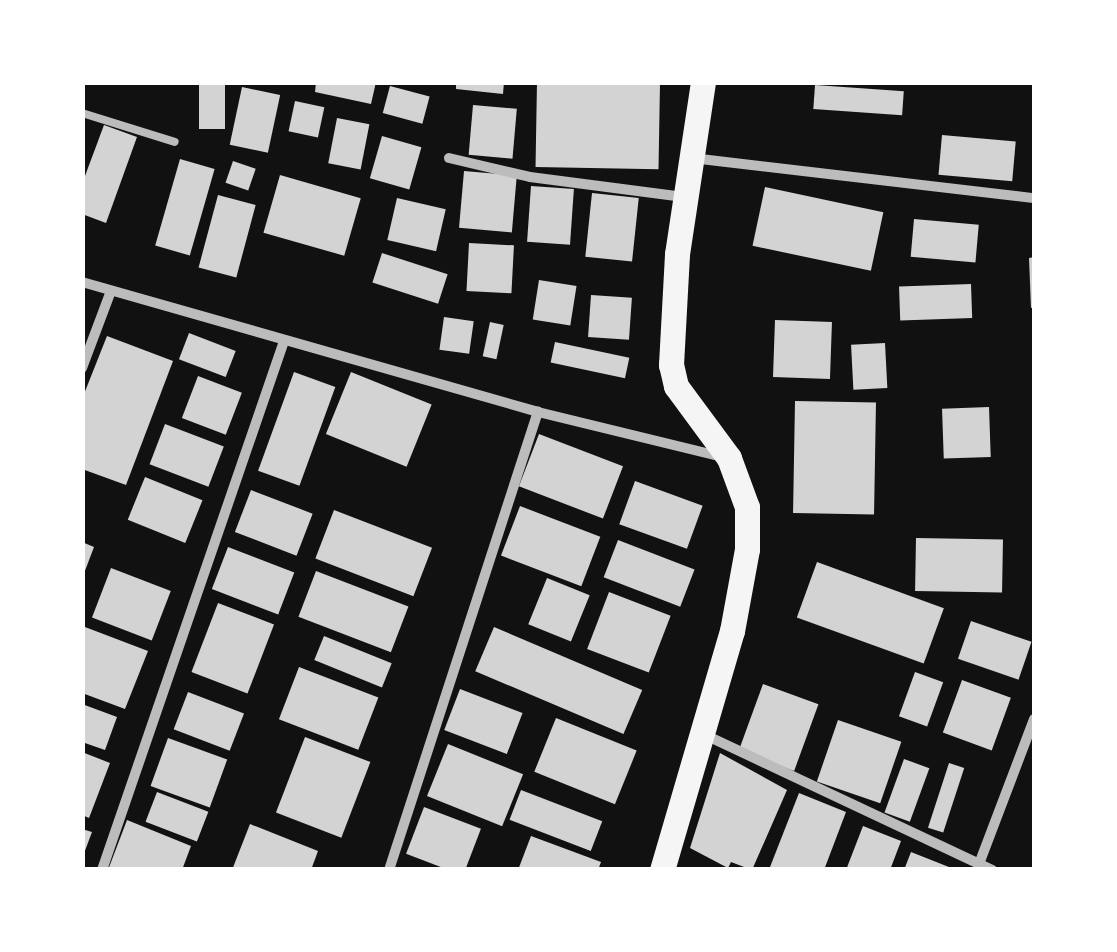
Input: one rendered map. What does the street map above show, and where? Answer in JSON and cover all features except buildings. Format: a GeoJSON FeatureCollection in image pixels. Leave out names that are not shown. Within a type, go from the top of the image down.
{"type":"FeatureCollection","features":[{"type":"Feature","properties":{"kind":"main road"},"geometry":{"type":"LineString","coordinates":[[662,870],[732,631],[747,548],[746,507],[728,458],[676,386],[671,366],[686,198],[703,82]]}},
{"type":"Feature","properties":{"kind":"street"},"geometry":{"type":"LineString","coordinates":[[450,158],[530,177],[686,198]]}},
{"type":"Feature","properties":{"kind":"street"},"geometry":{"type":"LineString","coordinates":[[691,158],[1034,198]]}},
{"type":"Feature","properties":{"kind":"street"},"geometry":{"type":"LineString","coordinates":[[82,286],[98,287],[538,412],[728,458]]}},
{"type":"Feature","properties":{"kind":"street"},"geometry":{"type":"LineString","coordinates":[[82,368],[111,291]]}},
{"type":"Feature","properties":{"kind":"street"},"geometry":{"type":"LineString","coordinates":[[102,870],[284,342]]}},
{"type":"Feature","properties":{"kind":"street"},"geometry":{"type":"LineString","coordinates":[[389,870],[538,412]]}},
{"type":"Feature","properties":{"kind":"street"},"geometry":{"type":"LineString","coordinates":[[980,864],[1034,719]]}},
{"type":"Feature","properties":{"kind":"street"},"geometry":{"type":"LineString","coordinates":[[700,732],[992,870]]}},
{"type":"Feature","properties":{"kind":"lane"},"geometry":{"type":"LineString","coordinates":[[82,113],[176,142]]}}]}
